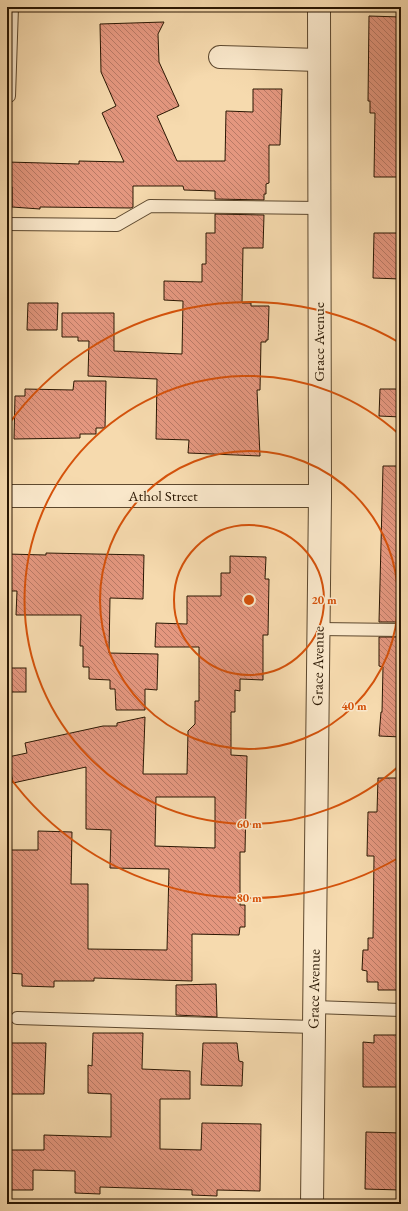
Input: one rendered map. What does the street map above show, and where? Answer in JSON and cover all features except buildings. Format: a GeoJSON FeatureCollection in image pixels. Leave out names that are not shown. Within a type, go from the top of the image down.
{"type":"FeatureCollection","features":[{"type":"Feature","properties":{"kind":"street","name":"Grace Avenue"},"geometry":{"type":"LineString","coordinates":[[312,1204],[320,496],[319,7]]}},
{"type":"Feature","properties":{"kind":"street"},"geometry":{"type":"LineString","coordinates":[[220,57],[318,60]]}},
{"type":"Feature","properties":{"kind":"street","name":"Athol Street"},"geometry":{"type":"LineString","coordinates":[[7,496],[320,496]]}},
{"type":"Feature","properties":{"kind":"lane"},"geometry":{"type":"LineString","coordinates":[[9,96],[12,7]]}},
{"type":"Feature","properties":{"kind":"lane"},"geometry":{"type":"LineString","coordinates":[[7,224],[117,225],[150,206],[319,208]]}},
{"type":"Feature","properties":{"kind":"lane"},"geometry":{"type":"LineString","coordinates":[[319,629],[401,630]]}},
{"type":"Feature","properties":{"kind":"lane"},"geometry":{"type":"LineString","coordinates":[[17,1018],[314,1017],[401,1010]]}}]}
